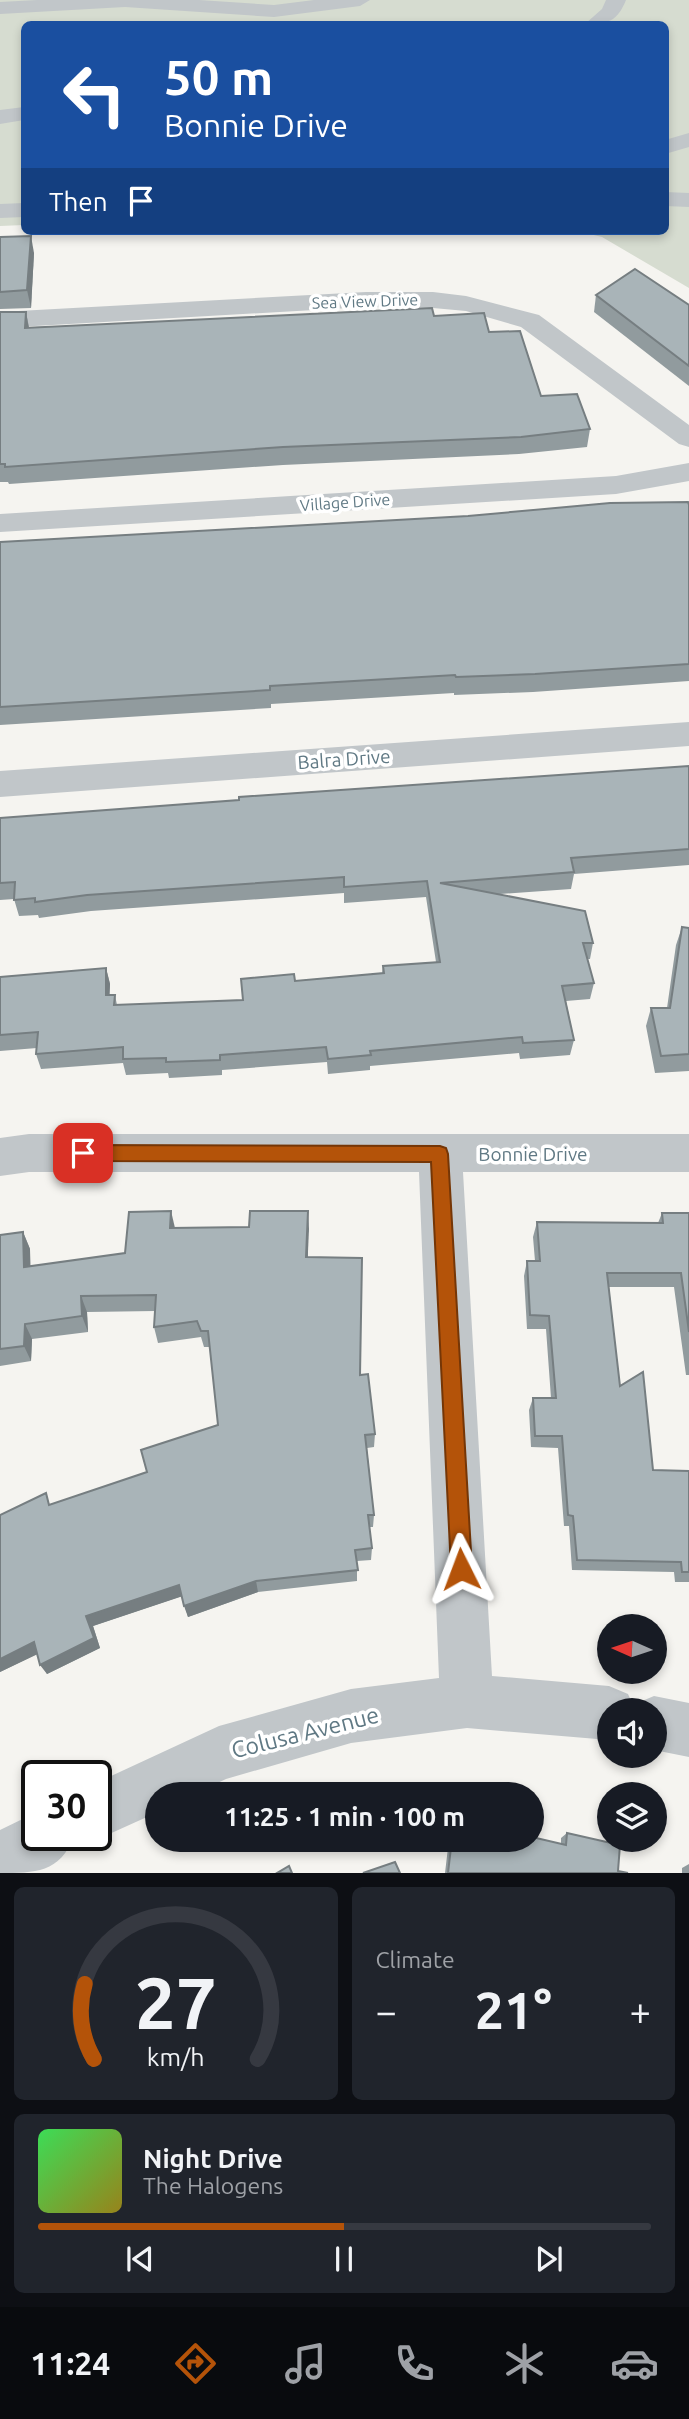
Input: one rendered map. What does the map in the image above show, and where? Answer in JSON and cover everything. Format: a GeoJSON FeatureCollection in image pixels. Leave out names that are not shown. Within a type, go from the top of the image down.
{"type":"FeatureCollection","features":[{"type":"Feature","properties":{"kind":"street"},"geometry":{"type":"LineString","coordinates":[[0,9],[125,1],[274,12],[360,0]]}},
{"type":"Feature","properties":{"kind":"street"},"geometry":{"type":"LineString","coordinates":[[599,21],[611,12],[616,0]]}},
{"type":"Feature","properties":{"kind":"street"},"geometry":{"type":"LineString","coordinates":[[0,117],[21,114]]}},
{"type":"Feature","properties":{"kind":"street"},"geometry":{"type":"LineString","coordinates":[[669,146],[689,140]]}},
{"type":"Feature","properties":{"kind":"street"},"geometry":{"type":"LineString","coordinates":[[669,199],[689,200]]}},
{"type":"Feature","properties":{"kind":"street"},"geometry":{"type":"LineString","coordinates":[[0,211],[21,210]]}},
{"type":"Feature","properties":{"kind":"street","name":"Sea View Drive"},"geometry":{"type":"LineString","coordinates":[[0,320],[387,299],[462,301],[500,309],[530,321],[689,438]]}},
{"type":"Feature","properties":{"kind":"street","name":"Village Drive"},"geometry":{"type":"LineString","coordinates":[[0,523],[616,485],[689,472]]}},
{"type":"Feature","properties":{"kind":"street","name":"Balra Drive"},"geometry":{"type":"LineString","coordinates":[[0,784],[689,734]]}},
{"type":"Feature","properties":{"kind":"street","name":"Bonnie Drive"},"geometry":{"type":"LineString","coordinates":[[0,1157],[29,1153],[689,1153]]}},
{"type":"Feature","properties":{"kind":"street"},"geometry":{"type":"LineString","coordinates":[[440,1154],[467,1701]]}},
{"type":"Feature","properties":{"kind":"street","name":"Colusa Avenue"},"geometry":{"type":"LineString","coordinates":[[112,1804],[219,1753],[351,1716],[467,1701],[597,1712]]}},
{"type":"Feature","properties":{"kind":"street"},"geometry":{"type":"LineString","coordinates":[[667,1726],[689,1730]]}},
{"type":"Feature","properties":{"kind":"street"},"geometry":{"type":"LineString","coordinates":[[0,1861],[21,1850]]}},
{"type":"Feature","properties":{"kind":"shaded area"},"geometry":{"type":"Polygon","coordinates":[[[0,0],[689,0],[689,288],[602,237],[594,235],[669,235],[669,21],[21,21],[21,225],[0,226],[0,0]]]}},
{"type":"Feature","properties":{"kind":"building"},"geometry":{"type":"Polygon","coordinates":[[[31,236],[27,290],[0,292],[0,237],[31,236]]]}},
{"type":"Feature","properties":{"kind":"building"},"geometry":{"type":"Polygon","coordinates":[[[635,269],[689,305],[689,366],[596,295],[635,269]]]}},
{"type":"Feature","properties":{"kind":"building"},"geometry":{"type":"Polygon","coordinates":[[[432,308],[434,316],[484,313],[489,332],[520,331],[541,396],[577,394],[590,429],[521,437],[283,447],[5,467],[5,464],[0,464],[0,312],[26,312],[25,328],[432,308]]]}},
{"type":"Feature","properties":{"kind":"building"},"geometry":{"type":"Polygon","coordinates":[[[688,502],[689,664],[270,686],[270,690],[0,707],[0,542],[468,516],[610,503],[688,502]]]}},
{"type":"Feature","properties":{"kind":"building"},"geometry":{"type":"Polygon","coordinates":[[[689,766],[689,849],[571,858],[574,872],[440,883],[585,911],[593,943],[583,943],[594,983],[562,986],[574,1040],[523,1043],[522,1037],[370,1051],[371,1055],[328,1059],[326,1047],[220,1055],[220,1060],[166,1062],[166,1058],[123,1059],[123,1047],[36,1054],[38,1032],[0,1035],[0,977],[106,968],[106,995],[115,995],[114,1005],[243,1000],[241,979],[294,974],[295,981],[384,973],[383,966],[440,962],[427,881],[344,887],[344,877],[87,895],[35,902],[35,898],[14,900],[15,882],[0,883],[0,818],[239,800],[239,797],[689,766]]]}},
{"type":"Feature","properties":{"kind":"building"},"geometry":{"type":"Polygon","coordinates":[[[682,927],[689,928],[689,1054],[661,1056],[651,1008],[670,1008],[682,927]]]}},
{"type":"Feature","properties":{"kind":"building"},"geometry":{"type":"Polygon","coordinates":[[[171,1211],[170,1228],[249,1227],[250,1211],[308,1211],[306,1257],[362,1258],[360,1375],[368,1374],[375,1434],[365,1435],[374,1515],[368,1515],[372,1548],[355,1550],[358,1570],[256,1581],[184,1606],[179,1585],[86,1616],[94,1638],[40,1665],[34,1642],[0,1659],[0,1515],[46,1493],[49,1505],[147,1472],[141,1450],[218,1425],[208,1331],[201,1331],[197,1321],[154,1327],[156,1295],[81,1296],[82,1316],[25,1324],[24,1346],[0,1349],[0,1235],[23,1232],[24,1267],[125,1253],[129,1212],[171,1211]]]}},
{"type":"Feature","properties":{"kind":"building"},"geometry":{"type":"Polygon","coordinates":[[[662,1213],[689,1213],[689,1332],[681,1273],[607,1273],[620,1386],[643,1372],[653,1470],[689,1471],[689,1572],[682,1572],[681,1562],[577,1560],[573,1516],[568,1515],[562,1436],[535,1436],[533,1398],[556,1398],[549,1316],[530,1315],[527,1261],[540,1261],[537,1222],[663,1223],[662,1213]]]}},
{"type":"Feature","properties":{"kind":"building"},"geometry":{"type":"Polygon","coordinates":[[[567,1833],[597,1840],[597,1852],[619,1852],[618,1871],[628,1873],[448,1873],[450,1852],[544,1852],[544,1840],[566,1845],[567,1833]]]}},
{"type":"Feature","properties":{"kind":"building"},"geometry":{"type":"Polygon","coordinates":[[[395,1862],[400,1873],[363,1873],[395,1862]]]}},
{"type":"Feature","properties":{"kind":"building"},"geometry":{"type":"Polygon","coordinates":[[[289,1866],[292,1873],[277,1873],[289,1866]]]}},
{"type":"Feature","properties":{"kind":"route"},"geometry":{"type":"LineString","coordinates":[[83,1153],[440,1154],[461,1569]]}}]}
